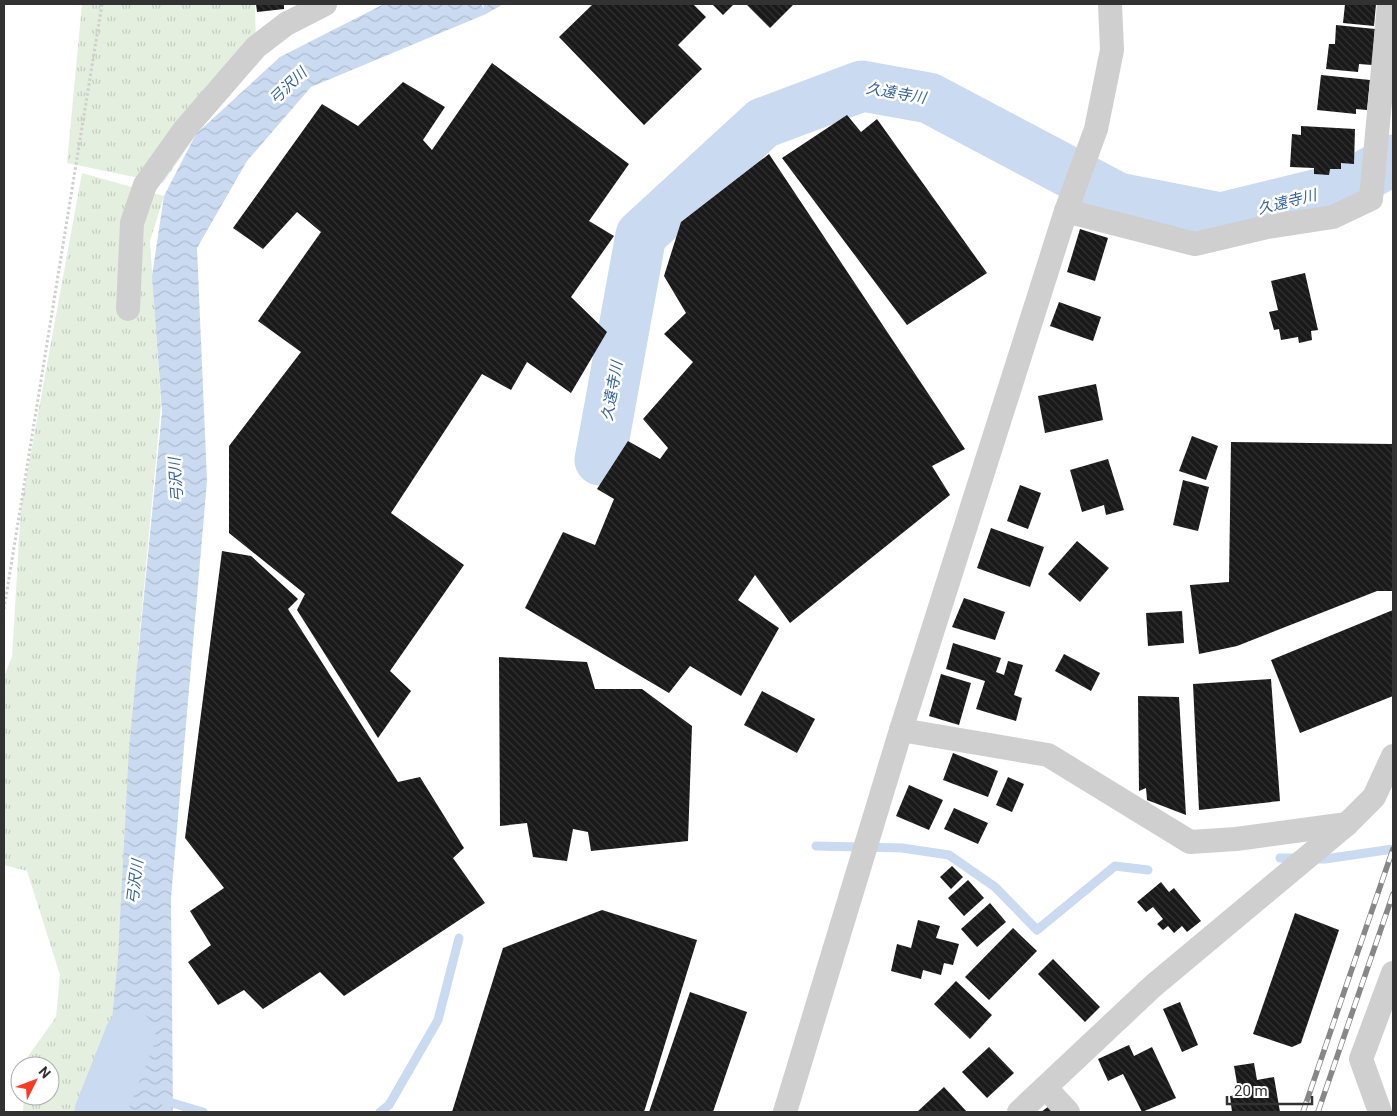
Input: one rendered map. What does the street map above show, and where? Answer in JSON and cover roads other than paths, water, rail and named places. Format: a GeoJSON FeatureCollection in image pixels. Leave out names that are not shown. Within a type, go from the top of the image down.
{"type":"FeatureCollection","features":[{"type":"Feature","properties":{"kind":"street"},"geometry":{"type":"LineString","coordinates":[[128,309],[132,223],[145,184],[185,129],[256,47],[286,24],[325,4]]}},
{"type":"Feature","properties":{"kind":"street"},"geometry":{"type":"LineString","coordinates":[[785,1112],[901,730],[1066,211],[1096,129],[1112,50],[1110,4]]}},
{"type":"Feature","properties":{"kind":"street"},"geometry":{"type":"LineString","coordinates":[[1066,211],[1195,244],[1267,227],[1333,216],[1371,198],[1389,4]]}},
{"type":"Feature","properties":{"kind":"street"},"geometry":{"type":"LineString","coordinates":[[901,730],[1048,755],[1190,842],[1236,839],[1347,824]]}},
{"type":"Feature","properties":{"kind":"street"},"geometry":{"type":"LineString","coordinates":[[1019,1112],[1153,986],[1347,824],[1374,796],[1393,756]]}},
{"type":"Feature","properties":{"kind":"street"},"geometry":{"type":"LineString","coordinates":[[1380,1112],[1361,1059],[1393,973]]}},
{"type":"Feature","properties":{"kind":"street"},"geometry":{"type":"LineString","coordinates":[[1046,1088],[1068,1112]]}},
{"type":"Feature","properties":{"kind":"water"},"geometry":{"type":"Polygon","coordinates":[[[384,4],[481,4],[484,9],[483,4],[503,4],[486,14],[311,87],[247,161],[197,248],[207,481],[171,898],[173,1112],[103,1112],[118,958],[129,748],[162,412],[152,276],[164,196],[196,134],[280,57],[384,4]]]}},
{"type":"Feature","properties":{"kind":"waterway","name":"久遠寺川"},"geometry":{"type":"LineString","coordinates":[[600,460],[641,235],[763,123],[862,86],[929,98],[1118,198],[1221,218],[1343,188],[1393,160]]}},
{"type":"Feature","properties":{"kind":"waterway"},"geometry":{"type":"LineString","coordinates":[[816,846],[902,848],[949,855],[995,887],[1037,930],[1115,866],[1148,870]]}},
{"type":"Feature","properties":{"kind":"waterway"},"geometry":{"type":"LineString","coordinates":[[1312,859],[1325,859],[1393,849]]}},
{"type":"Feature","properties":{"kind":"waterway"},"geometry":{"type":"LineString","coordinates":[[1280,858],[1299,858]]}},
{"type":"Feature","properties":{"kind":"waterway"},"geometry":{"type":"LineString","coordinates":[[380,1112],[389,1105],[438,1020],[459,938]]}},
{"type":"Feature","properties":{"kind":"waterway","name":"弓沢川"},"geometry":{"type":"LineString","coordinates":[[100,1112],[130,1036]]}},
{"type":"Feature","properties":{"kind":"waterway"},"geometry":{"type":"LineString","coordinates":[[162,1100],[203,1112]]}},
{"type":"Feature","properties":{"kind":"railway"},"geometry":{"type":"LineString","coordinates":[[1303,1112],[1393,849]]}},
{"type":"Feature","properties":{"kind":"railway"},"geometry":{"type":"LineString","coordinates":[[1318,1112],[1393,894]]}}]}
